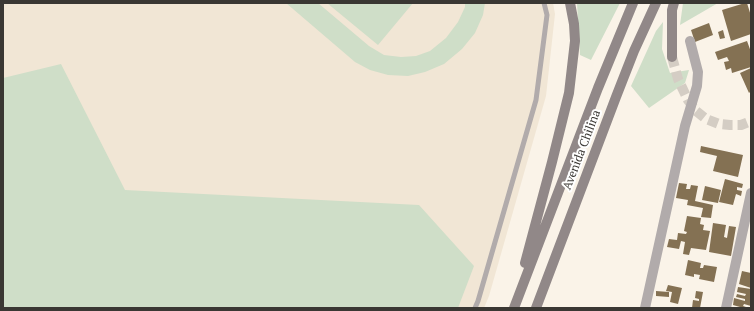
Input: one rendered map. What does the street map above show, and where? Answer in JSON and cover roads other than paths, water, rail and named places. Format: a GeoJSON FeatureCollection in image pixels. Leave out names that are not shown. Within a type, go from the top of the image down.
{"type":"FeatureCollection","features":[{"type":"Feature","properties":{"kind":"main road"},"geometry":{"type":"LineString","coordinates":[[514,308],[569,93],[575,42],[574,24],[570,3]]}},
{"type":"Feature","properties":{"kind":"main road","name":"Avenida Chilina"},"geometry":{"type":"LineString","coordinates":[[514,308],[598,88],[633,3]]}},
{"type":"Feature","properties":{"kind":"main road","name":"Avenida Chilina"},"geometry":{"type":"LineString","coordinates":[[536,308],[634,51],[656,3]]}},
{"type":"Feature","properties":{"kind":"main road"},"geometry":{"type":"LineString","coordinates":[[672,57],[672,10],[674,3]]}},
{"type":"Feature","properties":{"kind":"street"},"geometry":{"type":"LineString","coordinates":[[645,308],[685,126],[697,86],[698,72],[690,41]]}},
{"type":"Feature","properties":{"kind":"street"},"geometry":{"type":"LineString","coordinates":[[726,308],[751,194]]}},
{"type":"Feature","properties":{"kind":"lane"},"geometry":{"type":"LineString","coordinates":[[475,308],[536,100],[547,15],[544,3]]}},
{"type":"Feature","properties":{"kind":"tunnel"},"geometry":{"type":"LineString","coordinates":[[672,57],[678,79],[688,100],[696,111],[706,119],[719,124],[741,125],[751,121]]}}]}
